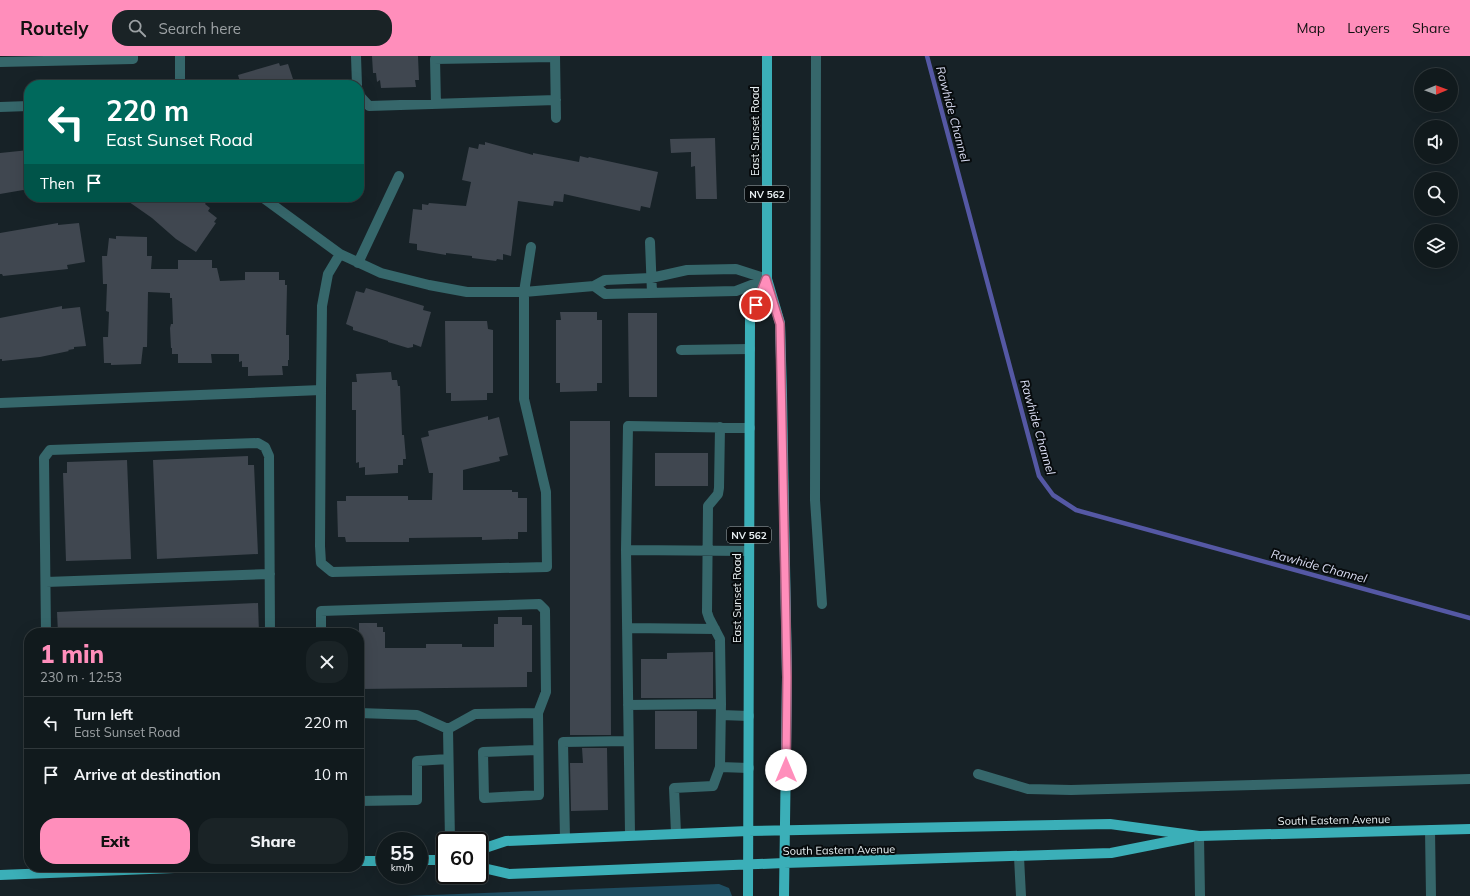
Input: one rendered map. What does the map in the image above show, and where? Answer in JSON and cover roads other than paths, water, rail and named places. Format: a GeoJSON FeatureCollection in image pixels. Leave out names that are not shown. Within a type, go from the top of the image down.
{"type":"FeatureCollection","features":[{"type":"Feature","properties":{"kind":"main road","name":"East Sunset Road"},"geometry":{"type":"LineString","coordinates":[[767,56],[766,279],[780,324],[782,395],[787,677],[784,896]]}},
{"type":"Feature","properties":{"kind":"main road","name":"East Sunset Road"},"geometry":{"type":"LineString","coordinates":[[748,896],[750,318],[766,279]]}},
{"type":"Feature","properties":{"kind":"main road","name":"South Eastern Avenue"},"geometry":{"type":"LineString","coordinates":[[488,847],[506,841],[630,834],[1110,824],[1199,836],[1470,829]]}},
{"type":"Feature","properties":{"kind":"main road","name":"South Eastern Avenue"},"geometry":{"type":"LineString","coordinates":[[488,869],[509,874],[748,864],[1019,857],[1111,853],[1199,836]]}},
{"type":"Feature","properties":{"kind":"main road"},"geometry":{"type":"LineString","coordinates":[[364,861],[376,861]]}},
{"type":"Feature","properties":{"kind":"main road"},"geometry":{"type":"LineString","coordinates":[[0,875],[31,872]]}},
{"type":"Feature","properties":{"kind":"street"},"geometry":{"type":"LineString","coordinates":[[0,62],[43,59],[133,59],[133,56]]}},
{"type":"Feature","properties":{"kind":"street"},"geometry":{"type":"LineString","coordinates":[[180,56],[180,80]]}},
{"type":"Feature","properties":{"kind":"street"},"geometry":{"type":"LineString","coordinates":[[356,56],[357,80]]}},
{"type":"Feature","properties":{"kind":"street"},"geometry":{"type":"LineString","coordinates":[[436,104],[435,58],[555,56],[556,118]]}},
{"type":"Feature","properties":{"kind":"street"},"geometry":{"type":"LineString","coordinates":[[816,56],[815,500],[822,604]]}},
{"type":"Feature","properties":{"kind":"street"},"geometry":{"type":"LineString","coordinates":[[364,100],[369,106],[556,100]]}},
{"type":"Feature","properties":{"kind":"street"},"geometry":{"type":"LineString","coordinates":[[0,107],[24,106]]}},
{"type":"Feature","properties":{"kind":"street"},"geometry":{"type":"LineString","coordinates":[[358,262],[399,176]]}},
{"type":"Feature","properties":{"kind":"street"},"geometry":{"type":"LineString","coordinates":[[269,202],[340,254],[381,274],[467,292],[524,292],[594,286],[605,280],[651,278],[687,270],[736,269],[766,279]]}},
{"type":"Feature","properties":{"kind":"street"},"geometry":{"type":"LineString","coordinates":[[650,242],[652,293]]}},
{"type":"Feature","properties":{"kind":"street"},"geometry":{"type":"LineString","coordinates":[[340,254],[328,274],[322,306],[321,563],[332,572],[548,567],[546,492],[524,399],[524,292],[531,247]]}},
{"type":"Feature","properties":{"kind":"street"},"geometry":{"type":"LineString","coordinates":[[594,286],[605,294],[736,291],[766,279]]}},
{"type":"Feature","properties":{"kind":"street"},"geometry":{"type":"LineString","coordinates":[[681,350],[750,349]]}},
{"type":"Feature","properties":{"kind":"street"},"geometry":{"type":"LineString","coordinates":[[0,403],[321,390]]}},
{"type":"Feature","properties":{"kind":"street"},"geometry":{"type":"LineString","coordinates":[[630,834],[626,550],[628,506],[628,426],[750,428]]}},
{"type":"Feature","properties":{"kind":"street"},"geometry":{"type":"LineString","coordinates":[[676,833],[674,788],[712,786],[720,767],[720,640],[709,618],[708,612],[707,551],[708,506],[718,494],[719,488],[720,427]]}},
{"type":"Feature","properties":{"kind":"street"},"geometry":{"type":"LineString","coordinates":[[46,628],[44,458],[50,450],[258,443],[265,448],[269,456],[270,628]]}},
{"type":"Feature","properties":{"kind":"street"},"geometry":{"type":"LineString","coordinates":[[626,550],[749,551]]}},
{"type":"Feature","properties":{"kind":"street"},"geometry":{"type":"LineString","coordinates":[[46,582],[270,574]]}},
{"type":"Feature","properties":{"kind":"street"},"geometry":{"type":"LineString","coordinates":[[321,628],[321,611],[539,604],[545,610],[546,692],[538,713],[539,795],[484,798],[483,752],[538,750]]}},
{"type":"Feature","properties":{"kind":"street"},"geometry":{"type":"LineString","coordinates":[[627,628],[715,629]]}},
{"type":"Feature","properties":{"kind":"street"},"geometry":{"type":"LineString","coordinates":[[628,705],[721,704]]}},
{"type":"Feature","properties":{"kind":"street"},"geometry":{"type":"LineString","coordinates":[[364,713],[417,715],[448,729]]}},
{"type":"Feature","properties":{"kind":"street"},"geometry":{"type":"LineString","coordinates":[[448,729],[475,714],[538,713]]}},
{"type":"Feature","properties":{"kind":"street"},"geometry":{"type":"LineString","coordinates":[[720,714],[749,716]]}},
{"type":"Feature","properties":{"kind":"street"},"geometry":{"type":"LineString","coordinates":[[448,729],[450,832]]}},
{"type":"Feature","properties":{"kind":"street"},"geometry":{"type":"LineString","coordinates":[[565,838],[563,742],[628,741]]}},
{"type":"Feature","properties":{"kind":"street"},"geometry":{"type":"LineString","coordinates":[[364,801],[416,800],[417,761],[448,759]]}},
{"type":"Feature","properties":{"kind":"street"},"geometry":{"type":"LineString","coordinates":[[720,767],[749,768]]}},
{"type":"Feature","properties":{"kind":"street"},"geometry":{"type":"LineString","coordinates":[[978,774],[1028,789],[1071,790],[1470,779]]}},
{"type":"Feature","properties":{"kind":"street"},"geometry":{"type":"LineString","coordinates":[[1430,830],[1431,896]]}},
{"type":"Feature","properties":{"kind":"street"},"geometry":{"type":"LineString","coordinates":[[1199,836],[1200,896]]}},
{"type":"Feature","properties":{"kind":"street"},"geometry":{"type":"LineString","coordinates":[[1019,857],[1020,896]]}},
{"type":"Feature","properties":{"kind":"waterway","name":"Rawhide Channel"},"geometry":{"type":"LineString","coordinates":[[927,56],[1039,476],[1053,495],[1076,510],[1470,618]]}}]}
